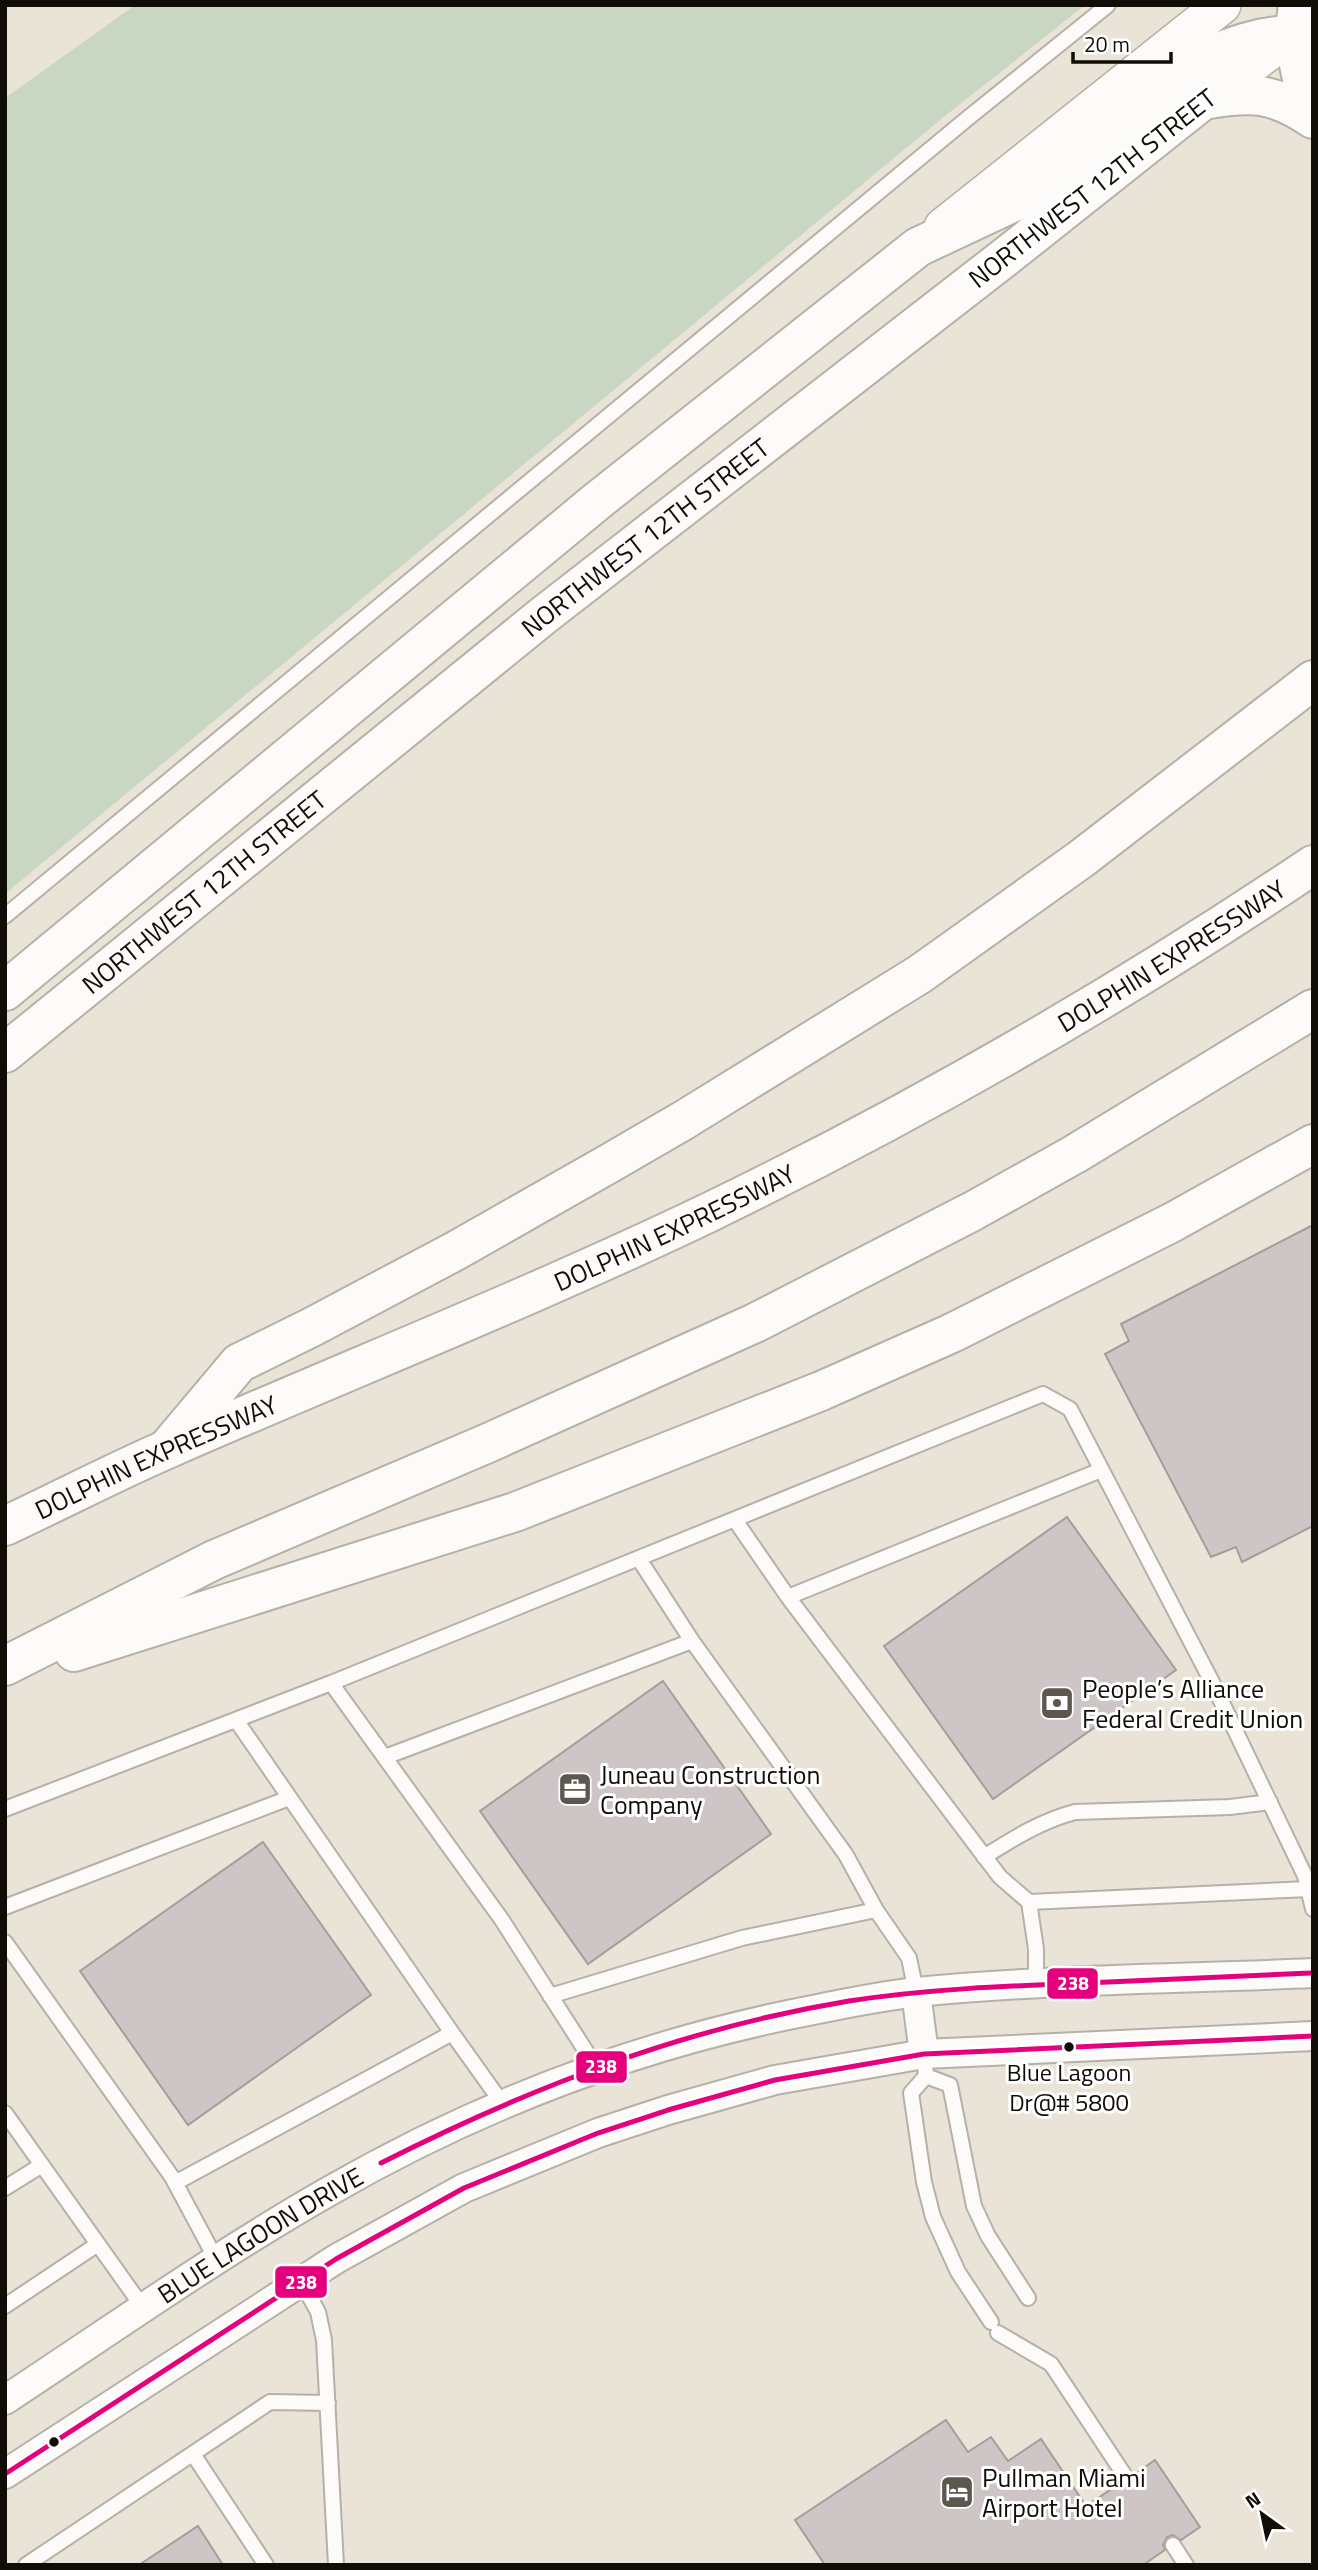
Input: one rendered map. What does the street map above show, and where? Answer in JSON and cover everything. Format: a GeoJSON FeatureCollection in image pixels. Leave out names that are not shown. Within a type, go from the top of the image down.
{"type":"FeatureCollection","features":[{"type":"Feature","properties":{"kind":"main road"},"geometry":{"type":"LineString","coordinates":[[918,247],[1016,201],[1191,64],[1218,51],[1304,24],[1301,75],[1313,110]]}},
{"type":"Feature","properties":{"kind":"main road"},"geometry":{"type":"LineString","coordinates":[[1203,100],[1243,93],[1279,99],[1313,119]]}},
{"type":"Feature","properties":{"kind":"main road","name":"NORTHWEST 12TH STREET"},"geometry":{"type":"LineString","coordinates":[[5,1053],[544,615],[1203,100]]}},
{"type":"Feature","properties":{"kind":"main road","name":"NORTHWEST 12TH STREET"},"geometry":{"type":"LineString","coordinates":[[5,991],[596,502],[918,247]]}},
{"type":"Feature","properties":{"kind":"main road"},"geometry":{"type":"LineString","coordinates":[[167,1449],[239,1363],[457,1250],[610,1163],[920,974],[1081,859],[1310,680]]}},
{"type":"Feature","properties":{"kind":"main road","name":"DOLPHIN EXPRESSWAY"},"geometry":{"type":"LineString","coordinates":[[5,1526],[167,1449],[568,1277],[838,1148],[981,1071],[1086,1009],[1313,865]]}},
{"type":"Feature","properties":{"kind":"main road"},"geometry":{"type":"LineString","coordinates":[[5,1666],[214,1560],[501,1437],[755,1322],[1018,1186],[1197,1082],[1313,1009]]}},
{"type":"Feature","properties":{"kind":"main road"},"geometry":{"type":"LineString","coordinates":[[5,1674],[515,1512],[799,1400],[952,1333],[1172,1222],[1313,1144]]}},
{"type":"Feature","properties":{"kind":"street","name":"NORTHWEST 12TH STREET"},"geometry":{"type":"LineString","coordinates":[[918,247],[1222,5]]}},
{"type":"Feature","properties":{"kind":"street","name":"NORTHWEST 12TH STREET"},"geometry":{"type":"LineString","coordinates":[[1203,100],[1304,24]]}},
{"type":"Feature","properties":{"kind":"street","name":"BLUE LAGOON DRIVE"},"geometry":{"type":"LineString","coordinates":[[5,2400],[327,2192],[444,2130],[502,2103],[596,2067],[720,2030],[780,2016],[916,1992],[1036,1984],[1313,1973]]}},
{"type":"Feature","properties":{"kind":"street"},"geometry":{"type":"LineString","coordinates":[[916,1992],[925,2065]]}},
{"type":"Feature","properties":{"kind":"street"},"geometry":{"type":"LineString","coordinates":[[5,2474],[301,2281],[387,2230],[464,2188],[598,2133],[775,2080],[925,2065],[1313,2036]]}},
{"type":"Feature","properties":{"kind":"lane"},"geometry":{"type":"LineString","coordinates":[[5,916],[1108,5]]}},
{"type":"Feature","properties":{"kind":"lane"},"geometry":{"type":"LineString","coordinates":[[5,1809],[331,1683],[1043,1394],[1070,1409],[1213,1684],[1306,1876],[1313,1909]]}},
{"type":"Feature","properties":{"kind":"lane"},"geometry":{"type":"LineString","coordinates":[[788,1597],[1101,1470]]}},
{"type":"Feature","properties":{"kind":"lane"},"geometry":{"type":"LineString","coordinates":[[735,1520],[788,1597],[984,1857],[1000,1877],[1029,1902],[1037,1962],[1036,1984]]}},
{"type":"Feature","properties":{"kind":"lane"},"geometry":{"type":"LineString","coordinates":[[639,1559],[692,1641],[846,1856],[876,1910],[909,1958],[916,1992]]}},
{"type":"Feature","properties":{"kind":"lane"},"geometry":{"type":"LineString","coordinates":[[385,1757],[692,1641]]}},
{"type":"Feature","properties":{"kind":"lane"},"geometry":{"type":"LineString","coordinates":[[331,1683],[502,1920],[596,2067]]}},
{"type":"Feature","properties":{"kind":"lane"},"geometry":{"type":"LineString","coordinates":[[236,1720],[502,2103]]}},
{"type":"Feature","properties":{"kind":"lane"},"geometry":{"type":"LineString","coordinates":[[5,1907],[289,1798]]}},
{"type":"Feature","properties":{"kind":"lane"},"geometry":{"type":"LineString","coordinates":[[984,1857],[1026,1830],[1052,1818],[1075,1812],[1230,1807],[1270,1802]]}},
{"type":"Feature","properties":{"kind":"lane"},"geometry":{"type":"LineString","coordinates":[[1029,1902],[1308,1889]]}},
{"type":"Feature","properties":{"kind":"lane"},"geometry":{"type":"LineString","coordinates":[[550,1996],[742,1938],[876,1910]]}},
{"type":"Feature","properties":{"kind":"lane"},"geometry":{"type":"LineString","coordinates":[[5,1942],[175,2183],[217,2261]]}},
{"type":"Feature","properties":{"kind":"lane"},"geometry":{"type":"LineString","coordinates":[[175,2183],[452,2033]]}},
{"type":"Feature","properties":{"kind":"lane"},"geometry":{"type":"LineString","coordinates":[[1028,2298],[988,2236],[974,2206],[950,2085],[925,2065],[911,2093],[928,2199],[949,2255],[994,2327],[1051,2364],[1127,2479]]}},
{"type":"Feature","properties":{"kind":"lane"},"geometry":{"type":"LineString","coordinates":[[5,2113],[144,2309]]}},
{"type":"Feature","properties":{"kind":"lane"},"geometry":{"type":"LineString","coordinates":[[5,2188],[42,2165]]}},
{"type":"Feature","properties":{"kind":"lane"},"geometry":{"type":"LineString","coordinates":[[5,2306],[98,2244]]}},
{"type":"Feature","properties":{"kind":"lane"},"geometry":{"type":"LineString","coordinates":[[301,2281],[318,2312],[324,2340],[336,2565]]}},
{"type":"Feature","properties":{"kind":"lane"},"geometry":{"type":"LineString","coordinates":[[26,2565],[270,2402],[328,2403]]}},
{"type":"Feature","properties":{"kind":"lane"},"geometry":{"type":"LineString","coordinates":[[193,2454],[266,2565]]}},
{"type":"Feature","properties":{"kind":"lane"},"geometry":{"type":"LineString","coordinates":[[1173,2545],[1186,2565]]}},
{"type":"Feature","properties":{"kind":"green space"},"geometry":{"type":"Polygon","coordinates":[[[135,5],[1085,5],[940,120],[5,894],[5,98],[135,5]]]}},
{"type":"Feature","properties":{"kind":"building"},"geometry":{"type":"Polygon","coordinates":[[[1313,1225],[1313,1526],[1242,1562],[1236,1547],[1211,1557],[1105,1354],[1129,1341],[1121,1324],[1313,1225]]]}},
{"type":"Feature","properties":{"kind":"building"},"geometry":{"type":"Polygon","coordinates":[[[1067,1517],[1176,1670],[993,1799],[884,1646],[1067,1517]]]}},
{"type":"Feature","properties":{"kind":"building"},"geometry":{"type":"Polygon","coordinates":[[[663,1681],[771,1834],[588,1964],[480,1811],[663,1681]]]}},
{"type":"Feature","properties":{"kind":"building"},"geometry":{"type":"Polygon","coordinates":[[[263,1842],[371,1995],[188,2125],[80,1971],[263,1842]]]}},
{"type":"Feature","properties":{"kind":"building","name":"Pullman Miami Airport Hotel"},"geometry":{"type":"Polygon","coordinates":[[[946,2420],[968,2452],[991,2437],[1008,2461],[1041,2439],[1086,2506],[1119,2484],[1127,2489],[1133,2487],[1137,2479],[1135,2474],[1155,2460],[1200,2527],[1181,2540],[1173,2535],[1167,2537],[1163,2545],[1165,2550],[1143,2565],[825,2565],[795,2520],[946,2420]]]}},
{"type":"Feature","properties":{"kind":"building"},"geometry":{"type":"Polygon","coordinates":[[[198,2526],[223,2565],[139,2565],[198,2526]]]}},
{"type":"Feature","properties":{"kind":"transit line","name":"238"},"geometry":{"type":"LineString","coordinates":[[381,2163],[493,2110],[609,2064],[667,2044],[788,2013],[849,2001],[937,1991],[1313,1973]]}},
{"type":"Feature","properties":{"kind":"transit line","name":"238"},"geometry":{"type":"LineString","coordinates":[[5,2474],[336,2259],[464,2188],[598,2133],[775,2080],[924,2054],[1313,2036]]}},
{"type":"Feature","properties":{"kind":"place","name":"People’s Alliance Federal Credit Union"},"geometry":{"type":"Point","coordinates":[1057,1703]}},
{"type":"Feature","properties":{"kind":"place","name":"Juneau Construction Company"},"geometry":{"type":"Point","coordinates":[575,1789]}},
{"type":"Feature","properties":{"kind":"place","name":"Blue Lagoon Dr@# 5800"},"geometry":{"type":"Point","coordinates":[1069,2047]}},
{"type":"Feature","properties":{"kind":"place","name":"Pullman Miami Airport Hotel"},"geometry":{"type":"Point","coordinates":[957,2492]}}]}
